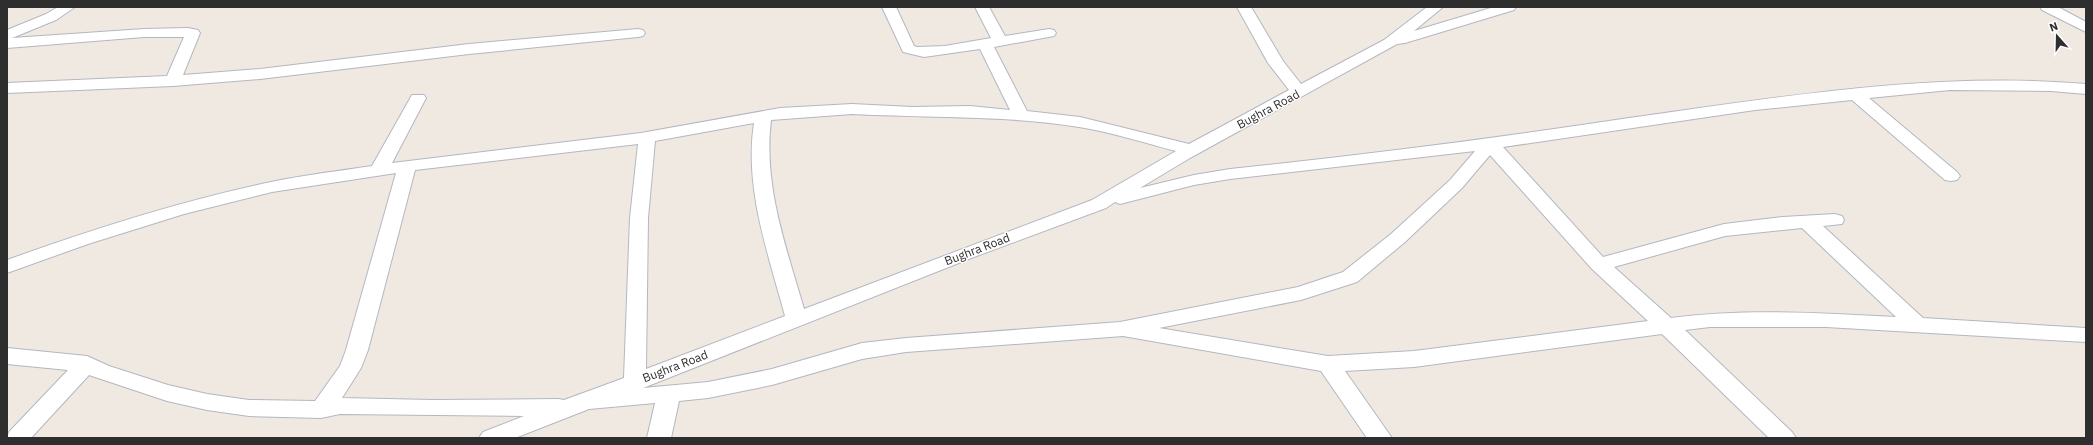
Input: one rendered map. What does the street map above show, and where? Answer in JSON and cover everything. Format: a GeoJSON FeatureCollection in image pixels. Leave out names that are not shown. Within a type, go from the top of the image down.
{"type":"FeatureCollection","features":[{"type":"Feature","properties":{"kind":"street"},"geometry":{"type":"LineString","coordinates":[[7,35],[51,17],[68,7]]}},
{"type":"Feature","properties":{"kind":"street"},"geometry":{"type":"LineString","coordinates":[[889,7],[908,49],[913,52],[929,52],[1049,33]]}},
{"type":"Feature","properties":{"kind":"street"},"geometry":{"type":"LineString","coordinates":[[982,7],[1000,41]]}},
{"type":"Feature","properties":{"kind":"street"},"geometry":{"type":"LineString","coordinates":[[1244,7],[1276,63],[1299,92]]}},
{"type":"Feature","properties":{"kind":"street","name":"Bughra Road"},"geometry":{"type":"LineString","coordinates":[[491,438],[796,319],[1099,204],[1192,150],[1389,43],[1436,7]]}},
{"type":"Feature","properties":{"kind":"street"},"geometry":{"type":"LineString","coordinates":[[1389,43],[1509,7]]}},
{"type":"Feature","properties":{"kind":"street"},"geometry":{"type":"LineString","coordinates":[[2046,7],[2086,28]]}},
{"type":"Feature","properties":{"kind":"street"},"geometry":{"type":"LineString","coordinates":[[7,43],[144,33],[188,32],[193,34],[173,81]]}},
{"type":"Feature","properties":{"kind":"street"},"geometry":{"type":"LineString","coordinates":[[7,88],[173,81],[260,74],[469,48],[638,33]]}},
{"type":"Feature","properties":{"kind":"street"},"geometry":{"type":"LineString","coordinates":[[985,44],[1021,115]]}},
{"type":"Feature","properties":{"kind":"street"},"geometry":{"type":"LineString","coordinates":[[1099,204],[1194,180],[1230,174],[1320,165],[1490,144],[1755,105],[1950,85],[2051,86],[2086,89]]}},
{"type":"Feature","properties":{"kind":"street"},"geometry":{"type":"LineString","coordinates":[[1856,95],[1951,176]]}},
{"type":"Feature","properties":{"kind":"street"},"geometry":{"type":"LineString","coordinates":[[379,170],[418,98]]}},
{"type":"Feature","properties":{"kind":"street"},"geometry":{"type":"LineString","coordinates":[[7,267],[81,240],[178,210],[272,187],[408,166],[647,136],[764,116],[852,109],[912,112],[970,111],[1021,115],[1080,122],[1192,150]]}},
{"type":"Feature","properties":{"kind":"street"},"geometry":{"type":"LineString","coordinates":[[764,116],[760,144],[761,173],[767,212],[796,319]]}},
{"type":"Feature","properties":{"kind":"street"},"geometry":{"type":"LineString","coordinates":[[635,382],[639,218],[647,136]]}},
{"type":"Feature","properties":{"kind":"street"},"geometry":{"type":"LineString","coordinates":[[1490,144],[1599,265],[1668,326],[1784,438]]}},
{"type":"Feature","properties":{"kind":"street"},"geometry":{"type":"LineString","coordinates":[[7,356],[86,364],[101,372],[167,392],[207,402],[249,408],[321,410],[340,406],[432,408],[579,404],[708,390],[772,377],[862,351],[906,345],[1120,329],[1301,294],[1350,277],[1398,238],[1456,184],[1490,144]]}},
{"type":"Feature","properties":{"kind":"street"},"geometry":{"type":"LineString","coordinates":[[321,410],[350,368],[357,350],[408,166]]}},
{"type":"Feature","properties":{"kind":"street"},"geometry":{"type":"LineString","coordinates":[[1599,265],[1724,230],[1748,226],[1835,220]]}},
{"type":"Feature","properties":{"kind":"street"},"geometry":{"type":"LineString","coordinates":[[1806,222],[1916,324]]}},
{"type":"Feature","properties":{"kind":"street"},"geometry":{"type":"LineString","coordinates":[[1120,329],[1328,364],[1414,359],[1710,320],[1826,320],[2086,335]]}},
{"type":"Feature","properties":{"kind":"street"},"geometry":{"type":"LineString","coordinates":[[17,438],[47,404],[86,364]]}},
{"type":"Feature","properties":{"kind":"street"},"geometry":{"type":"LineString","coordinates":[[1328,364],[1380,438]]}},
{"type":"Feature","properties":{"kind":"street"},"geometry":{"type":"LineString","coordinates":[[659,438],[669,394]]}}]}
